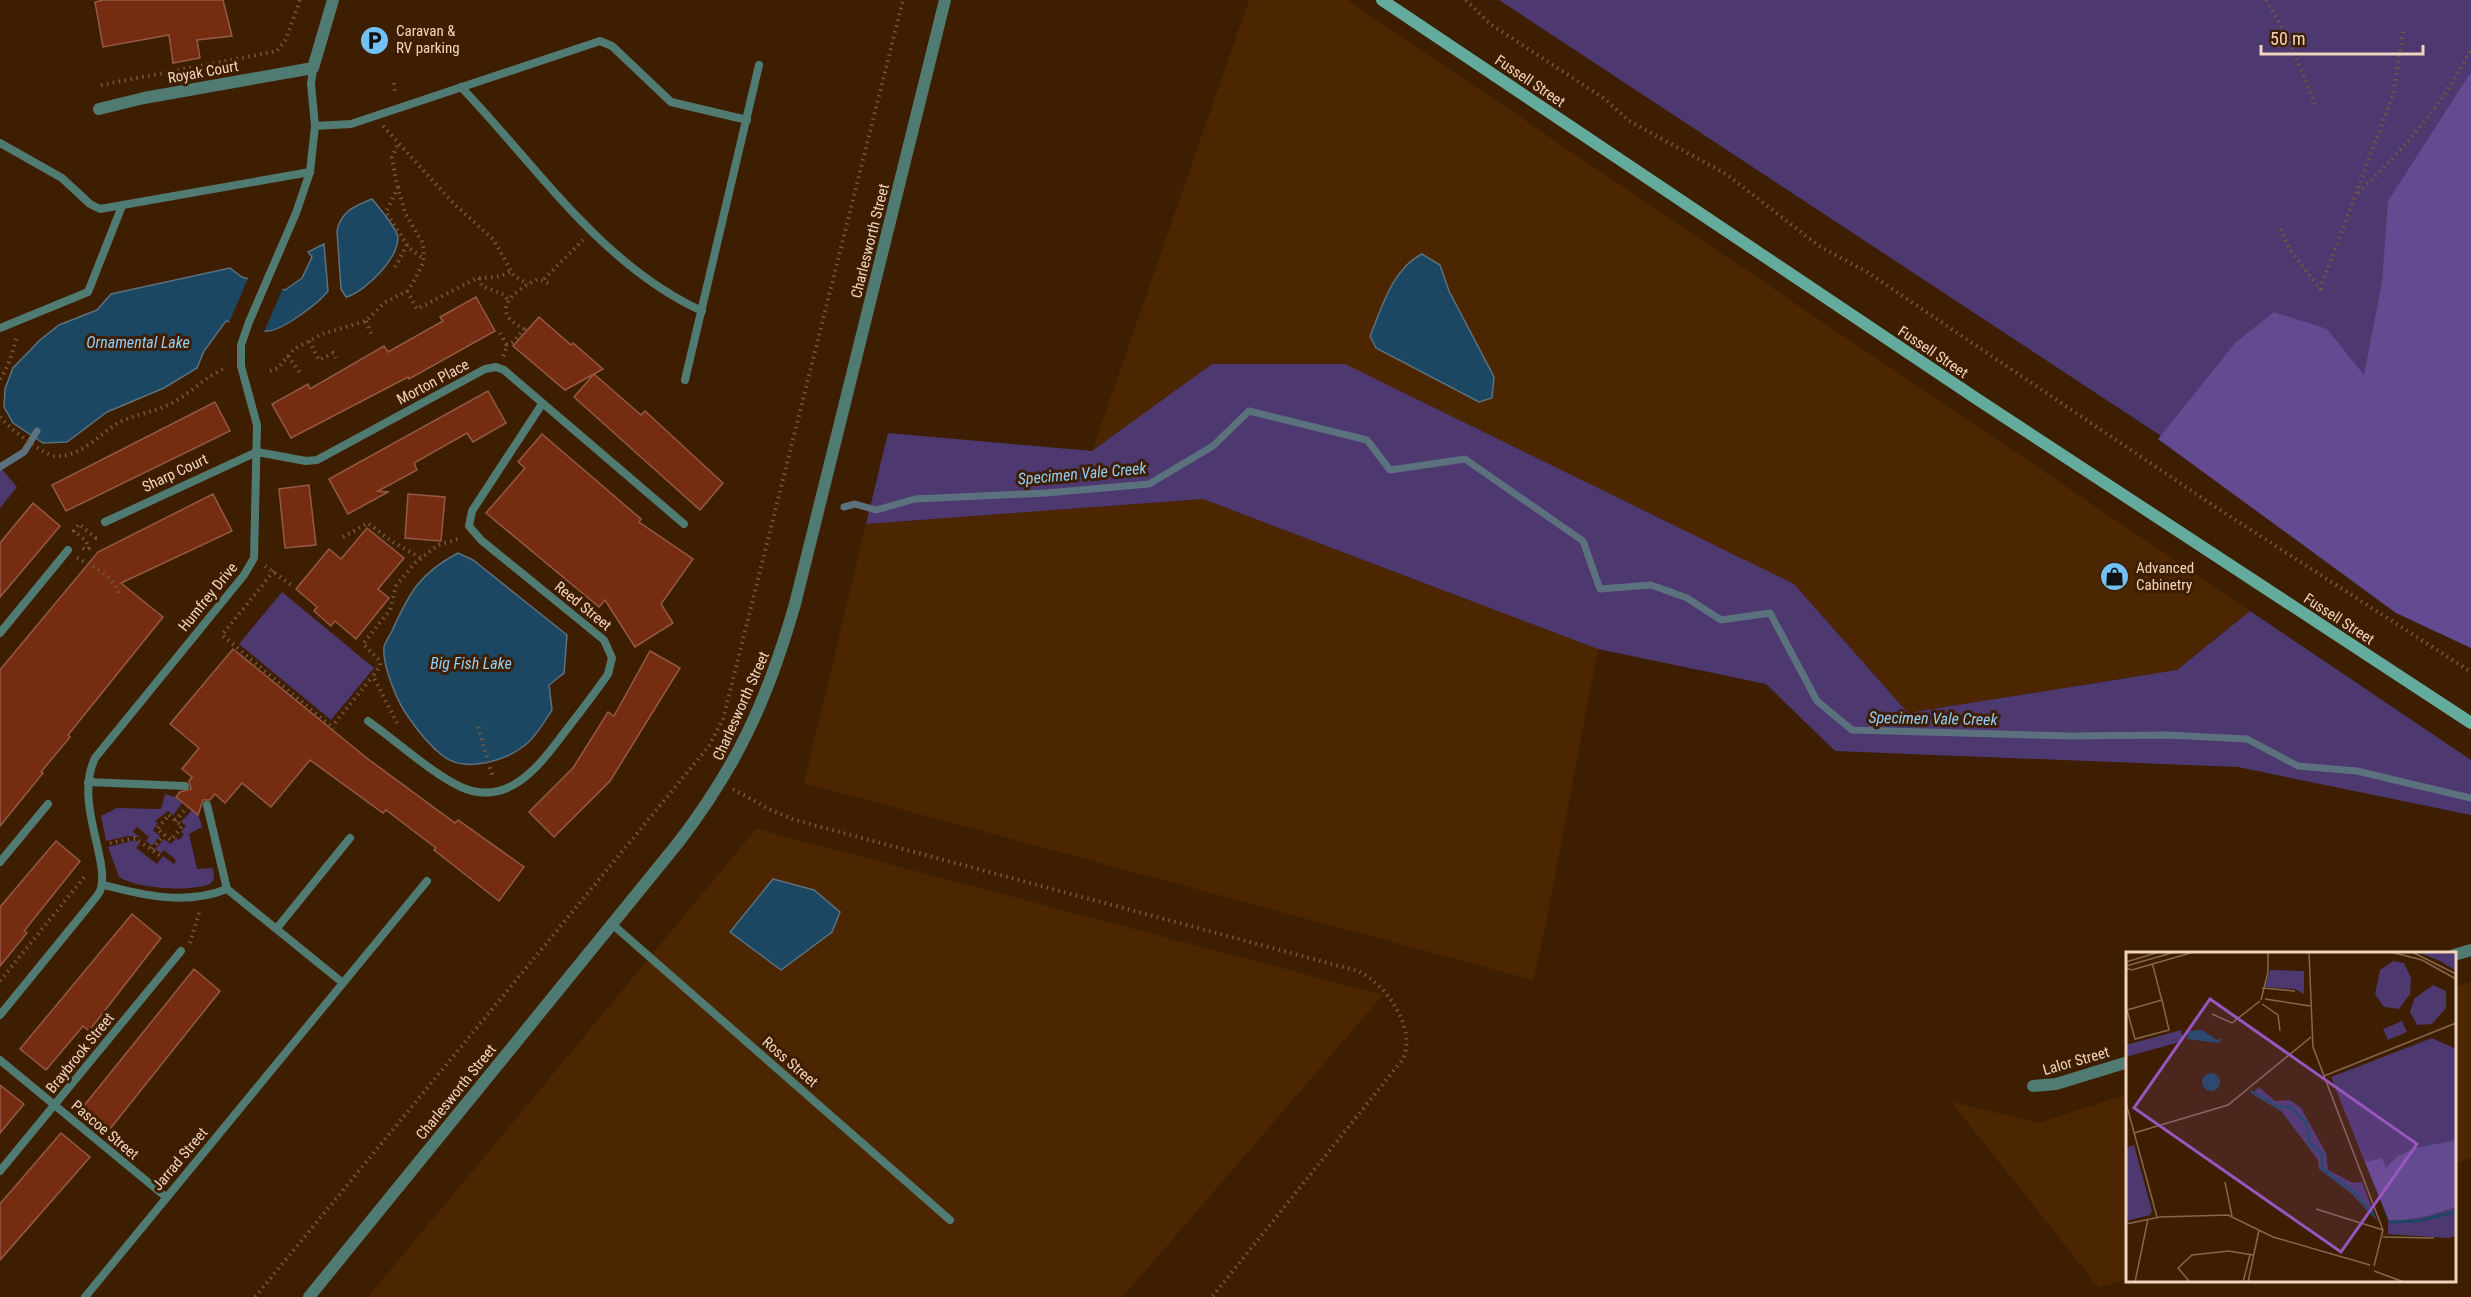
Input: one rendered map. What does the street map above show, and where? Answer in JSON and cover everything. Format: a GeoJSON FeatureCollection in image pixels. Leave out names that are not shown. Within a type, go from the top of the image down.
{"type":"FeatureCollection","features":[{"type":"Feature","properties":{"kind":"street"},"geometry":{"type":"LineString","coordinates":[[313,68],[333,0]]}},
{"type":"Feature","properties":{"kind":"street","name":"Charlesworth Street"},"geometry":{"type":"LineString","coordinates":[[309,1297],[678,843],[722,782],[741,749],[770,682],[795,603],[945,0]]}},
{"type":"Feature","properties":{"kind":"street","name":"Fussell Street"},"geometry":{"type":"LineString","coordinates":[[1383,0],[1980,401],[2471,723]]}},
{"type":"Feature","properties":{"kind":"street","name":"Royak Court"},"geometry":{"type":"LineString","coordinates":[[99,109],[135,99],[313,68]]}},
{"type":"Feature","properties":{"kind":"street"},"geometry":{"type":"LineString","coordinates":[[2456,955],[2471,950]]}},
{"type":"Feature","properties":{"kind":"street","name":"Lalor Street"},"geometry":{"type":"LineString","coordinates":[[2033,1086],[2063,1082],[2126,1062]]}},
{"type":"Feature","properties":{"kind":"lane"},"geometry":{"type":"LineString","coordinates":[[315,126],[347,125],[602,41],[612,46],[671,102],[747,120]]}},
{"type":"Feature","properties":{"kind":"lane"},"geometry":{"type":"LineString","coordinates":[[685,380],[759,65]]}},
{"type":"Feature","properties":{"kind":"lane","name":"Humfrey Drive"},"geometry":{"type":"LineString","coordinates":[[104,885],[87,804],[91,765],[99,752],[250,567],[256,551],[256,417],[241,366],[242,342],[296,213],[310,172],[315,126],[311,92],[313,68]]}},
{"type":"Feature","properties":{"kind":"lane"},"geometry":{"type":"LineString","coordinates":[[462,87],[611,252],[674,297],[702,311]]}},
{"type":"Feature","properties":{"kind":"lane"},"geometry":{"type":"LineString","coordinates":[[0,143],[62,178],[95,207],[122,206],[310,172]]}},
{"type":"Feature","properties":{"kind":"lane"},"geometry":{"type":"LineString","coordinates":[[0,328],[88,292],[122,206]]}},
{"type":"Feature","properties":{"kind":"lane","name":"Morton Place"},"geometry":{"type":"LineString","coordinates":[[257,452],[306,461],[317,460],[490,367],[504,370],[684,524]]}},
{"type":"Feature","properties":{"kind":"lane"},"geometry":{"type":"LineString","coordinates":[[472,532],[468,523],[472,511],[542,404]]}},
{"type":"Feature","properties":{"kind":"lane","name":"Sharp Court"},"geometry":{"type":"LineString","coordinates":[[105,522],[257,452]]}},
{"type":"Feature","properties":{"kind":"lane","name":"Reed Street"},"geometry":{"type":"LineString","coordinates":[[368,721],[462,788],[482,792],[509,788],[534,772],[611,668],[610,651],[604,640],[472,532]]}},
{"type":"Feature","properties":{"kind":"lane"},"geometry":{"type":"LineString","coordinates":[[0,633],[68,550]]}},
{"type":"Feature","properties":{"kind":"lane"},"geometry":{"type":"LineString","coordinates":[[88,782],[185,786]]}},
{"type":"Feature","properties":{"kind":"lane"},"geometry":{"type":"LineString","coordinates":[[0,862],[48,804]]}},
{"type":"Feature","properties":{"kind":"lane"},"geometry":{"type":"LineString","coordinates":[[207,805],[227,889],[343,983]]}},
{"type":"Feature","properties":{"kind":"lane"},"geometry":{"type":"LineString","coordinates":[[277,928],[350,838]]}},
{"type":"Feature","properties":{"kind":"lane","name":"Jarrad Street"},"geometry":{"type":"LineString","coordinates":[[85,1297],[427,881]]}},
{"type":"Feature","properties":{"kind":"lane"},"geometry":{"type":"LineString","coordinates":[[0,1015],[104,885],[153,896],[204,897],[227,889]]}},
{"type":"Feature","properties":{"kind":"lane","name":"Ross Street"},"geometry":{"type":"LineString","coordinates":[[612,924],[950,1221]]}},
{"type":"Feature","properties":{"kind":"lane","name":"Braybrook Street"},"geometry":{"type":"LineString","coordinates":[[0,1171],[181,951]]}},
{"type":"Feature","properties":{"kind":"lane","name":"Pascoe Street"},"geometry":{"type":"LineString","coordinates":[[0,1060],[166,1197]]}},
{"type":"Feature","properties":{"kind":"path"},"geometry":{"type":"LineString","coordinates":[[101,84],[277,51],[286,39],[300,0]]}},
{"type":"Feature","properties":{"kind":"path"},"geometry":{"type":"LineString","coordinates":[[255,1297],[709,746],[723,719],[903,0]]}},
{"type":"Feature","properties":{"kind":"path"},"geometry":{"type":"LineString","coordinates":[[1466,0],[1490,24],[1605,99],[1629,121],[1726,174],[1818,246],[1867,272],[2198,495],[2471,672]]}},
{"type":"Feature","properties":{"kind":"path"},"geometry":{"type":"LineString","coordinates":[[2266,0],[2289,40],[2315,104]]}},
{"type":"Feature","properties":{"kind":"path"},"geometry":{"type":"LineString","coordinates":[[2281,229],[2290,250],[2320,289],[2393,95],[2403,32]]}},
{"type":"Feature","properties":{"kind":"path"},"geometry":{"type":"LineString","coordinates":[[2355,196],[2440,104],[2454,83],[2471,49]]}},
{"type":"Feature","properties":{"kind":"path"},"geometry":{"type":"LineString","coordinates":[[393,83],[394,97],[375,107],[386,133],[399,143],[457,208],[474,219],[496,243],[512,271],[528,284]]}},
{"type":"Feature","properties":{"kind":"path"},"geometry":{"type":"LineString","coordinates":[[270,371],[278,369],[288,356],[309,341],[332,330],[366,321],[384,303],[407,291],[424,259],[422,242],[407,217],[398,187],[392,158],[399,143]]}},
{"type":"Feature","properties":{"kind":"path"},"geometry":{"type":"LineString","coordinates":[[398,187],[386,212],[407,245],[424,259]]}},
{"type":"Feature","properties":{"kind":"path"},"geometry":{"type":"LineString","coordinates":[[506,345],[513,342],[524,329],[507,318],[505,309],[508,301],[534,280],[544,279],[586,238]]}},
{"type":"Feature","properties":{"kind":"path"},"geometry":{"type":"LineString","coordinates":[[395,267],[407,245]]}},
{"type":"Feature","properties":{"kind":"path"},"geometry":{"type":"LineString","coordinates":[[407,291],[417,309],[479,278],[496,277],[512,271]]}},
{"type":"Feature","properties":{"kind":"path"},"geometry":{"type":"LineString","coordinates":[[479,278],[482,286],[505,294],[508,301]]}},
{"type":"Feature","properties":{"kind":"path"},"geometry":{"type":"LineString","coordinates":[[544,279],[550,284]]}},
{"type":"Feature","properties":{"kind":"path"},"geometry":{"type":"LineString","coordinates":[[0,379],[8,367],[10,352],[23,318]]}},
{"type":"Feature","properties":{"kind":"path"},"geometry":{"type":"LineString","coordinates":[[366,321],[372,336]]}},
{"type":"Feature","properties":{"kind":"path"},"geometry":{"type":"LineString","coordinates":[[309,341],[319,360],[333,353],[336,358]]}},
{"type":"Feature","properties":{"kind":"path"},"geometry":{"type":"LineString","coordinates":[[288,356],[301,374]]}},
{"type":"Feature","properties":{"kind":"path"},"geometry":{"type":"LineString","coordinates":[[0,417],[16,432],[45,452],[56,456],[75,451],[118,423],[170,405],[189,393],[205,378],[225,368]]}},
{"type":"Feature","properties":{"kind":"path"},"geometry":{"type":"LineString","coordinates":[[105,522],[105,526],[96,538],[79,524],[74,531],[86,541],[89,548],[85,550],[72,539],[65,547],[116,586],[119,593]]}},
{"type":"Feature","properties":{"kind":"path"},"geometry":{"type":"LineString","coordinates":[[343,537],[368,523],[391,541],[421,558]]}},
{"type":"Feature","properties":{"kind":"path"},"geometry":{"type":"LineString","coordinates":[[335,723],[380,666],[380,661],[363,644],[390,610],[398,582],[421,558],[438,545],[472,532]]}},
{"type":"Feature","properties":{"kind":"path"},"geometry":{"type":"LineString","coordinates":[[264,566],[294,587]]}},
{"type":"Feature","properties":{"kind":"path"},"geometry":{"type":"LineString","coordinates":[[274,571],[222,635],[334,729]]}},
{"type":"Feature","properties":{"kind":"path"},"geometry":{"type":"LineString","coordinates":[[373,676],[399,727],[395,740]]}},
{"type":"Feature","properties":{"kind":"path"},"geometry":{"type":"LineString","coordinates":[[478,727],[488,762]]}},
{"type":"Feature","properties":{"kind":"path"},"geometry":{"type":"LineString","coordinates":[[722,782],[771,810],[795,820],[1358,971],[1377,981],[1392,1000],[1405,1033],[1407,1048],[1403,1059],[1212,1297]]}},
{"type":"Feature","properties":{"kind":"path"},"geometry":{"type":"LineString","coordinates":[[175,821],[187,807]]}},
{"type":"Feature","properties":{"kind":"path"},"geometry":{"type":"LineString","coordinates":[[169,815],[182,826],[171,840],[164,835],[157,829],[169,815]]}},
{"type":"Feature","properties":{"kind":"path"},"geometry":{"type":"LineString","coordinates":[[152,849],[164,835]]}},
{"type":"Feature","properties":{"kind":"path"},"geometry":{"type":"LineString","coordinates":[[0,981],[106,845],[131,837],[138,839],[162,857]]}},
{"type":"Feature","properties":{"kind":"path"},"geometry":{"type":"LineString","coordinates":[[181,951],[187,952],[204,897]]}},
{"type":"Feature","properties":{"kind":"shaded area"},"geometry":{"type":"Polygon","coordinates":[[[1249,0],[1347,0],[2250,611],[2177,670],[1908,713],[1794,584],[1092,451],[1249,0]]]}},
{"type":"Feature","properties":{"kind":"shaded area"},"geometry":{"type":"Polygon","coordinates":[[[1499,0],[2471,0],[2471,640],[1499,0]]]}},
{"type":"Feature","properties":{"kind":"shaded area"},"geometry":{"type":"Polygon","coordinates":[[[2471,72],[2471,648],[2396,613],[2158,439],[2236,342],[2274,312],[2327,329],[2364,375],[2382,282],[2388,201],[2471,72]]]}},
{"type":"Feature","properties":{"kind":"shaded area"},"geometry":{"type":"Polygon","coordinates":[[[1212,364],[1345,364],[1794,584],[1908,713],[2177,670],[2250,611],[2471,760],[2471,815],[2238,767],[1835,751],[1766,684],[1598,649],[1203,499],[866,524],[888,433],[1092,451],[1212,364]]]}},
{"type":"Feature","properties":{"kind":"shaded area"},"geometry":{"type":"Polygon","coordinates":[[[0,467],[17,487],[0,508],[0,467]]]}},
{"type":"Feature","properties":{"kind":"shaded area"},"geometry":{"type":"Polygon","coordinates":[[[1203,499],[1598,649],[1544,934],[1533,980],[804,783],[866,524],[1203,499]]]}},
{"type":"Feature","properties":{"kind":"shaded area"},"geometry":{"type":"Polygon","coordinates":[[[282,592],[374,668],[331,720],[239,644],[282,592]]]}},
{"type":"Feature","properties":{"kind":"shaded area"},"geometry":{"type":"Polygon","coordinates":[[[165,794],[175,797],[182,803],[173,815],[168,811],[155,821],[158,823],[153,830],[160,836],[152,846],[146,841],[149,837],[137,827],[133,832],[140,837],[128,836],[106,841],[101,816],[117,808],[161,809],[165,794]]]}},
{"type":"Feature","properties":{"kind":"shaded area"},"geometry":{"type":"Polygon","coordinates":[[[192,810],[199,817],[202,827],[189,834],[197,869],[213,868],[214,879],[210,884],[190,888],[151,887],[119,877],[108,847],[135,840],[140,843],[136,848],[157,864],[163,856],[174,864],[176,860],[164,850],[161,853],[155,849],[164,839],[171,844],[176,838],[179,840],[186,826],[181,822],[192,810]]]}},
{"type":"Feature","properties":{"kind":"shaded area"},"geometry":{"type":"Polygon","coordinates":[[[756,829],[1383,995],[1123,1297],[368,1297],[756,829]]]}},
{"type":"Feature","properties":{"kind":"shaded area"},"geometry":{"type":"Polygon","coordinates":[[[2471,982],[2471,1158],[2456,1164],[2456,987],[2471,982]]]}},
{"type":"Feature","properties":{"kind":"shaded area"},"geometry":{"type":"Polygon","coordinates":[[[2126,1094],[2126,1279],[2099,1288],[1951,1102],[2039,1123],[2126,1094]]]}},
{"type":"Feature","properties":{"kind":"water"},"geometry":{"type":"Polygon","coordinates":[[[372,199],[395,229],[398,242],[395,252],[381,272],[363,288],[346,297],[341,289],[337,231],[345,214],[372,199]]]}},
{"type":"Feature","properties":{"kind":"water","name":"Ornamental Lake"},"geometry":{"type":"Polygon","coordinates":[[[324,244],[328,291],[309,309],[291,322],[274,330],[262,331],[226,321],[204,351],[197,368],[164,388],[107,412],[67,442],[43,443],[13,423],[4,407],[5,389],[13,368],[40,340],[59,325],[97,310],[111,294],[230,268],[242,277],[285,290],[302,278],[312,257],[308,252],[324,244]]]}},
{"type":"Feature","properties":{"kind":"water"},"geometry":{"type":"Polygon","coordinates":[[[1422,254],[1440,265],[1449,291],[1494,377],[1492,398],[1479,402],[1376,348],[1370,336],[1396,278],[1412,260],[1422,254]]]}},
{"type":"Feature","properties":{"kind":"water","name":"Big Fish Lake"},"geometry":{"type":"Polygon","coordinates":[[[458,553],[473,560],[567,635],[564,673],[549,685],[552,710],[540,729],[516,751],[484,763],[462,764],[452,761],[443,756],[419,732],[403,709],[395,692],[384,655],[385,643],[417,585],[434,568],[458,553]]]}},
{"type":"Feature","properties":{"kind":"water"},"geometry":{"type":"Polygon","coordinates":[[[773,879],[814,890],[840,912],[832,932],[781,970],[730,932],[773,879]]]}},
{"type":"Feature","properties":{"kind":"pier"},"geometry":{"type":"Polygon","coordinates":[[[249,276],[284,286],[263,334],[228,325],[249,276]]]}},
{"type":"Feature","properties":{"kind":"building"},"geometry":{"type":"Polygon","coordinates":[[[104,0],[223,0],[232,36],[197,40],[200,58],[173,63],[169,35],[103,47],[95,2],[104,0]]]}},
{"type":"Feature","properties":{"kind":"building"},"geometry":{"type":"Polygon","coordinates":[[[476,297],[495,331],[409,379],[408,377],[291,438],[272,404],[308,384],[310,389],[384,346],[388,352],[443,321],[440,317],[476,297]]]}},
{"type":"Feature","properties":{"kind":"building"},"geometry":{"type":"Polygon","coordinates":[[[539,317],[603,369],[565,390],[513,346],[539,317]]]}},
{"type":"Feature","properties":{"kind":"building"},"geometry":{"type":"Polygon","coordinates":[[[594,374],[641,415],[645,411],[723,483],[700,510],[574,397],[594,374]]]}},
{"type":"Feature","properties":{"kind":"building"},"geometry":{"type":"Polygon","coordinates":[[[488,391],[506,423],[473,442],[467,433],[414,463],[417,470],[378,491],[388,492],[348,514],[329,479],[488,391]]]}},
{"type":"Feature","properties":{"kind":"building"},"geometry":{"type":"Polygon","coordinates":[[[215,402],[230,431],[66,511],[52,485],[215,402]]]}},
{"type":"Feature","properties":{"kind":"building"},"geometry":{"type":"Polygon","coordinates":[[[542,434],[641,519],[639,522],[693,559],[661,604],[673,623],[635,647],[605,600],[599,607],[486,513],[525,468],[518,462],[542,434]]]}},
{"type":"Feature","properties":{"kind":"building"},"geometry":{"type":"Polygon","coordinates":[[[309,485],[316,545],[285,548],[279,489],[309,485]]]}},
{"type":"Feature","properties":{"kind":"building"},"geometry":{"type":"Polygon","coordinates":[[[213,494],[232,531],[121,583],[163,617],[68,735],[70,737],[0,826],[0,670],[98,552],[213,494]]]}},
{"type":"Feature","properties":{"kind":"building"},"geometry":{"type":"Polygon","coordinates":[[[408,494],[445,497],[441,541],[405,538],[408,494]]]}},
{"type":"Feature","properties":{"kind":"building"},"geometry":{"type":"Polygon","coordinates":[[[33,503],[60,526],[0,597],[0,543],[33,503]]]}},
{"type":"Feature","properties":{"kind":"building"},"geometry":{"type":"Polygon","coordinates":[[[367,528],[404,558],[378,589],[389,598],[356,639],[335,621],[331,626],[314,611],[317,607],[296,589],[329,549],[341,559],[367,528]]]}},
{"type":"Feature","properties":{"kind":"building"},"geometry":{"type":"Polygon","coordinates":[[[233,649],[368,759],[455,823],[458,820],[524,867],[499,901],[386,810],[383,813],[310,760],[271,807],[242,783],[225,803],[215,794],[210,800],[203,800],[198,815],[176,797],[180,792],[191,789],[189,781],[192,777],[182,769],[199,748],[170,724],[233,649]]]}},
{"type":"Feature","properties":{"kind":"building"},"geometry":{"type":"Polygon","coordinates":[[[650,651],[680,668],[610,781],[554,837],[529,812],[573,768],[608,712],[614,716],[650,651]]]}},
{"type":"Feature","properties":{"kind":"building"},"geometry":{"type":"Polygon","coordinates":[[[56,841],[80,861],[24,931],[27,933],[0,966],[0,907],[56,841]]]}},
{"type":"Feature","properties":{"kind":"building"},"geometry":{"type":"Polygon","coordinates":[[[132,914],[161,938],[89,1031],[83,1026],[46,1070],[20,1049],[132,914]]]}},
{"type":"Feature","properties":{"kind":"building"},"geometry":{"type":"Polygon","coordinates":[[[194,969],[220,991],[110,1129],[83,1107],[194,969]]]}},
{"type":"Feature","properties":{"kind":"building"},"geometry":{"type":"Polygon","coordinates":[[[0,1085],[24,1104],[0,1133],[0,1085]]]}},
{"type":"Feature","properties":{"kind":"building"},"geometry":{"type":"Polygon","coordinates":[[[61,1133],[90,1157],[0,1260],[0,1204],[61,1133]]]}},
{"type":"Feature","properties":{"kind":"waterway","name":"Specimen Vale Creek"},"geometry":{"type":"LineString","coordinates":[[844,507],[855,504],[876,510],[915,499],[1046,493],[1149,484],[1213,446],[1249,411],[1367,440],[1390,470],[1465,459],[1583,541],[1600,589],[1651,585],[1687,598],[1721,620],[1770,613],[1817,701],[1852,730],[2072,736],[2167,735],[2247,739],[2298,766],[2357,771],[2471,798]]}},
{"type":"Feature","properties":{"kind":"waterway","name":"Specimen Vale Creek"},"geometry":{"type":"LineString","coordinates":[[0,467],[24,452],[37,431]]}},
{"type":"Feature","properties":{"kind":"place","name":"Caravan & RV parking"},"geometry":{"type":"Point","coordinates":[375,40]}},
{"type":"Feature","properties":{"kind":"place","name":"Advanced Cabinetry"},"geometry":{"type":"Point","coordinates":[2115,577]}}]}
